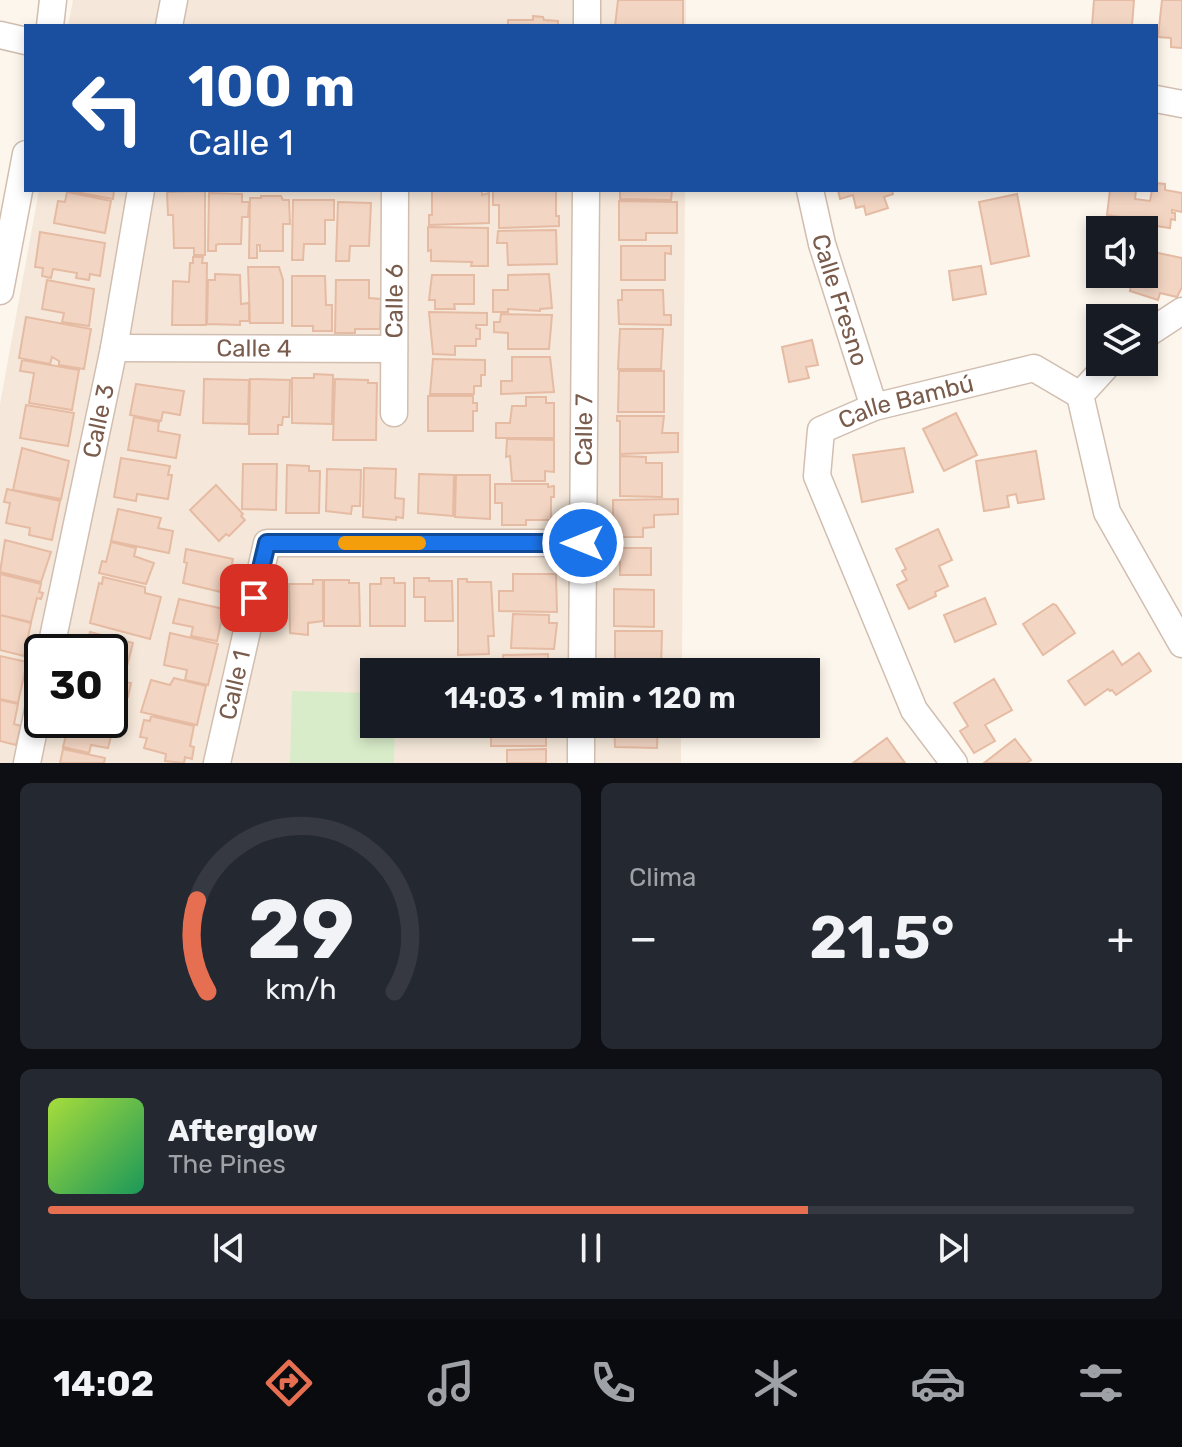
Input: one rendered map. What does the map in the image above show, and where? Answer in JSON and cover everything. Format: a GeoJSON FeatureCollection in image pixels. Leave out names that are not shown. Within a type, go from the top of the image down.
{"type":"FeatureCollection","features":[{"type":"Feature","properties":{"kind":"street"},"geometry":{"type":"LineString","coordinates":[[50,24],[53,0]]}},
{"type":"Feature","properties":{"kind":"street"},"geometry":{"type":"LineString","coordinates":[[169,24],[174,0]]}},
{"type":"Feature","properties":{"kind":"street"},"geometry":{"type":"LineString","coordinates":[[587,0],[587,24]]}},
{"type":"Feature","properties":{"kind":"street"},"geometry":{"type":"LineString","coordinates":[[0,35],[24,41]]}},
{"type":"Feature","properties":{"kind":"street"},"geometry":{"type":"LineString","coordinates":[[1158,99],[1182,104]]}},
{"type":"Feature","properties":{"kind":"street"},"geometry":{"type":"LineString","coordinates":[[0,291],[10,186],[24,158]]}},
{"type":"Feature","properties":{"kind":"street","name":"Calle 3"},"geometry":{"type":"LineString","coordinates":[[54,634],[114,348],[141,192]]}},
{"type":"Feature","properties":{"kind":"street","name":"Calle 6"},"geometry":{"type":"LineString","coordinates":[[394,413],[395,192]]}},
{"type":"Feature","properties":{"kind":"street","name":"Calle 7"},"geometry":{"type":"LineString","coordinates":[[582,658],[586,192]]}},
{"type":"Feature","properties":{"kind":"street","name":"Calle Fresno"},"geometry":{"type":"LineString","coordinates":[[810,192],[822,244],[874,407]]}},
{"type":"Feature","properties":{"kind":"street"},"geometry":{"type":"LineString","coordinates":[[1158,327],[1182,311]]}},
{"type":"Feature","properties":{"kind":"street","name":"Calle 4"},"geometry":{"type":"LineString","coordinates":[[114,348],[394,349]]}},
{"type":"Feature","properties":{"kind":"street","name":"Calle Bambú"},"geometry":{"type":"LineString","coordinates":[[954,763],[914,710],[817,476],[821,430],[874,407],[1034,368],[1080,395]]}},
{"type":"Feature","properties":{"kind":"street"},"geometry":{"type":"LineString","coordinates":[[1097,376],[1080,395],[1107,512],[1182,644]]}},
{"type":"Feature","properties":{"kind":"street","name":"Calle 1"},"geometry":{"type":"LineString","coordinates":[[217,763],[267,543],[583,543]]}},
{"type":"Feature","properties":{"kind":"street"},"geometry":{"type":"LineString","coordinates":[[27,763],[32,738]]}},
{"type":"Feature","properties":{"kind":"street"},"geometry":{"type":"LineString","coordinates":[[581,738],[581,763]]}},
{"type":"Feature","properties":{"kind":"shaded area"},"geometry":{"type":"Polygon","coordinates":[[[73,0],[686,0],[686,24],[68,24],[73,0]]]}},
{"type":"Feature","properties":{"kind":"shaded area"},"geometry":{"type":"Polygon","coordinates":[[[39,192],[685,192],[682,658],[360,658],[360,738],[681,738],[681,763],[0,763],[0,404],[39,192]]]}},
{"type":"Feature","properties":{"kind":"green space"},"geometry":{"type":"Polygon","coordinates":[[[292,691],[360,693],[360,738],[395,738],[394,763],[290,763],[292,691]]]}},
{"type":"Feature","properties":{"kind":"building"},"geometry":{"type":"Polygon","coordinates":[[[618,0],[683,0],[683,24],[615,24],[618,0]]]}},
{"type":"Feature","properties":{"kind":"building"},"geometry":{"type":"Polygon","coordinates":[[[1094,0],[1134,0],[1132,24],[1092,24],[1094,0]]]}},
{"type":"Feature","properties":{"kind":"building"},"geometry":{"type":"Polygon","coordinates":[[[1162,0],[1182,0],[1182,48],[1171,47],[1171,38],[1158,37],[1162,0]]]}},
{"type":"Feature","properties":{"kind":"building"},"geometry":{"type":"Polygon","coordinates":[[[533,16],[543,17],[544,20],[558,21],[558,24],[508,24],[508,20],[533,20],[533,16]]]}},
{"type":"Feature","properties":{"kind":"building"},"geometry":{"type":"Polygon","coordinates":[[[1158,183],[1165,184],[1165,190],[1182,193],[1182,212],[1172,210],[1175,220],[1171,219],[1170,228],[1158,226],[1158,216],[1107,215],[1110,192],[1136,192],[1135,199],[1150,201],[1152,192],[1158,192],[1158,183]]]}},
{"type":"Feature","properties":{"kind":"building"},"geometry":{"type":"Polygon","coordinates":[[[67,192],[111,201],[105,233],[54,223],[58,201],[65,202],[67,192]]]}},
{"type":"Feature","properties":{"kind":"building"},"geometry":{"type":"Polygon","coordinates":[[[76,192],[114,192],[113,199],[76,192]]]}},
{"type":"Feature","properties":{"kind":"building"},"geometry":{"type":"Polygon","coordinates":[[[167,192],[205,192],[205,255],[194,255],[194,248],[174,248],[173,215],[168,215],[167,192]]]}},
{"type":"Feature","properties":{"kind":"building"},"geometry":{"type":"Polygon","coordinates":[[[432,192],[489,193],[489,223],[429,225],[429,215],[432,215],[432,192]]]}},
{"type":"Feature","properties":{"kind":"building"},"geometry":{"type":"Polygon","coordinates":[[[493,192],[556,192],[559,226],[499,228],[499,205],[493,205],[493,192]]]}},
{"type":"Feature","properties":{"kind":"building"},"geometry":{"type":"Polygon","coordinates":[[[620,192],[672,192],[671,200],[620,199],[620,192]]]}},
{"type":"Feature","properties":{"kind":"building"},"geometry":{"type":"Polygon","coordinates":[[[838,192],[893,194],[884,197],[888,208],[866,215],[864,206],[856,208],[853,195],[840,199],[838,192]]]}},
{"type":"Feature","properties":{"kind":"building"},"geometry":{"type":"Polygon","coordinates":[[[209,193],[242,194],[242,202],[249,202],[248,217],[242,217],[241,244],[219,244],[216,251],[208,251],[209,193]]]}},
{"type":"Feature","properties":{"kind":"building"},"geometry":{"type":"Polygon","coordinates":[[[1017,194],[1029,256],[991,264],[979,202],[1017,194]]]}},
{"type":"Feature","properties":{"kind":"building"},"geometry":{"type":"Polygon","coordinates":[[[281,196],[283,200],[289,200],[290,224],[283,224],[283,251],[260,251],[260,245],[257,245],[257,258],[249,258],[250,198],[281,196]]]}},
{"type":"Feature","properties":{"kind":"building"},"geometry":{"type":"Polygon","coordinates":[[[293,200],[334,200],[334,220],[325,220],[325,244],[304,244],[303,260],[292,260],[293,200]]]}},
{"type":"Feature","properties":{"kind":"building"},"geometry":{"type":"Polygon","coordinates":[[[619,201],[677,202],[677,233],[646,233],[646,240],[619,240],[619,201]]]}},
{"type":"Feature","properties":{"kind":"building"},"geometry":{"type":"Polygon","coordinates":[[[338,202],[371,203],[369,246],[350,246],[349,261],[336,261],[338,202]]]}},
{"type":"Feature","properties":{"kind":"building"},"geometry":{"type":"Polygon","coordinates":[[[428,227],[488,228],[488,266],[471,266],[472,262],[431,261],[428,227]]]}},
{"type":"Feature","properties":{"kind":"building"},"geometry":{"type":"Polygon","coordinates":[[[556,230],[557,264],[508,265],[507,243],[497,243],[498,231],[556,230]]]}},
{"type":"Feature","properties":{"kind":"building"},"geometry":{"type":"Polygon","coordinates":[[[40,232],[105,243],[100,276],[90,274],[89,280],[76,278],[77,273],[53,269],[51,278],[42,276],[43,268],[35,267],[40,232]]]}},
{"type":"Feature","properties":{"kind":"building"},"geometry":{"type":"Polygon","coordinates":[[[621,246],[671,246],[671,254],[665,253],[665,280],[621,280],[621,246]]]}},
{"type":"Feature","properties":{"kind":"building"},"geometry":{"type":"Polygon","coordinates":[[[1158,253],[1182,258],[1182,287],[1177,297],[1160,293],[1158,300],[1130,291],[1130,288],[1158,288],[1158,253]]]}},
{"type":"Feature","properties":{"kind":"building"},"geometry":{"type":"Polygon","coordinates":[[[193,257],[203,257],[202,263],[207,263],[206,325],[172,325],[173,281],[189,282],[193,257]]]}},
{"type":"Feature","properties":{"kind":"building"},"geometry":{"type":"Polygon","coordinates":[[[981,266],[986,294],[953,300],[949,271],[981,266]]]}},
{"type":"Feature","properties":{"kind":"building"},"geometry":{"type":"Polygon","coordinates":[[[248,267],[279,267],[283,280],[283,323],[250,323],[248,267]]]}},
{"type":"Feature","properties":{"kind":"building"},"geometry":{"type":"Polygon","coordinates":[[[215,274],[240,275],[241,304],[249,303],[249,321],[240,321],[240,325],[207,324],[208,280],[215,280],[215,274]]]}},
{"type":"Feature","properties":{"kind":"building"},"geometry":{"type":"Polygon","coordinates":[[[549,274],[552,308],[493,312],[493,290],[508,290],[508,275],[549,274]]]}},
{"type":"Feature","properties":{"kind":"building"},"geometry":{"type":"Polygon","coordinates":[[[432,275],[474,275],[474,304],[454,304],[455,309],[435,309],[435,300],[429,300],[432,275]]]}},
{"type":"Feature","properties":{"kind":"building"},"geometry":{"type":"Polygon","coordinates":[[[292,276],[325,276],[326,305],[332,305],[332,331],[313,331],[313,326],[292,326],[292,276]]]}},
{"type":"Feature","properties":{"kind":"building"},"geometry":{"type":"Polygon","coordinates":[[[47,280],[94,289],[89,326],[62,322],[64,313],[42,309],[47,280]]]}},
{"type":"Feature","properties":{"kind":"building"},"geometry":{"type":"Polygon","coordinates":[[[336,280],[369,280],[369,298],[381,299],[380,329],[335,333],[336,280]]]}},
{"type":"Feature","properties":{"kind":"building"},"geometry":{"type":"Polygon","coordinates":[[[622,290],[663,290],[664,315],[671,315],[671,325],[619,324],[618,300],[622,300],[622,290]]]}},
{"type":"Feature","properties":{"kind":"building"},"geometry":{"type":"Polygon","coordinates":[[[429,312],[487,313],[487,325],[476,325],[480,329],[480,339],[476,339],[476,346],[455,346],[455,355],[433,354],[429,312]]]}},
{"type":"Feature","properties":{"kind":"building"},"geometry":{"type":"Polygon","coordinates":[[[501,314],[552,315],[549,349],[508,349],[508,333],[494,332],[494,322],[500,322],[501,314]]]}},
{"type":"Feature","properties":{"kind":"building"},"geometry":{"type":"Polygon","coordinates":[[[26,317],[91,329],[84,369],[59,365],[59,361],[52,357],[50,364],[19,358],[26,317]]]}},
{"type":"Feature","properties":{"kind":"building"},"geometry":{"type":"Polygon","coordinates":[[[620,329],[663,329],[661,369],[618,369],[620,329]]]}},
{"type":"Feature","properties":{"kind":"building"},"geometry":{"type":"Polygon","coordinates":[[[812,340],[818,365],[806,367],[809,378],[789,382],[782,347],[812,340]]]}},
{"type":"Feature","properties":{"kind":"building"},"geometry":{"type":"Polygon","coordinates":[[[512,357],[550,357],[554,392],[501,394],[501,381],[512,381],[512,357]]]}},
{"type":"Feature","properties":{"kind":"building"},"geometry":{"type":"Polygon","coordinates":[[[433,359],[485,360],[481,386],[474,386],[474,394],[430,394],[433,359]]]}},
{"type":"Feature","properties":{"kind":"building"},"geometry":{"type":"Polygon","coordinates":[[[22,360],[79,370],[72,410],[29,403],[34,373],[20,371],[22,360]]]}},
{"type":"Feature","properties":{"kind":"building"},"geometry":{"type":"Polygon","coordinates":[[[619,371],[664,371],[664,412],[618,412],[619,371]]]}},
{"type":"Feature","properties":{"kind":"building"},"geometry":{"type":"Polygon","coordinates":[[[314,374],[333,375],[332,424],[292,423],[292,378],[314,378],[314,374]]]}},
{"type":"Feature","properties":{"kind":"building"},"geometry":{"type":"Polygon","coordinates":[[[204,379],[249,380],[248,424],[203,423],[204,379]]]}},
{"type":"Feature","properties":{"kind":"building"},"geometry":{"type":"Polygon","coordinates":[[[250,379],[290,380],[289,417],[283,417],[282,425],[278,425],[278,434],[249,434],[250,379]]]}},
{"type":"Feature","properties":{"kind":"building"},"geometry":{"type":"Polygon","coordinates":[[[335,379],[377,383],[376,440],[333,440],[335,379]]]}},
{"type":"Feature","properties":{"kind":"building"},"geometry":{"type":"Polygon","coordinates":[[[136,384],[184,391],[180,415],[163,412],[161,421],[130,415],[136,384]]]}},
{"type":"Feature","properties":{"kind":"building"},"geometry":{"type":"Polygon","coordinates":[[[428,396],[473,396],[477,411],[473,411],[473,431],[428,431],[428,396]]]}},
{"type":"Feature","properties":{"kind":"building"},"geometry":{"type":"Polygon","coordinates":[[[526,397],[546,397],[546,403],[554,403],[554,438],[496,438],[496,423],[510,423],[512,406],[526,406],[526,397]]]}},
{"type":"Feature","properties":{"kind":"building"},"geometry":{"type":"Polygon","coordinates":[[[26,405],[74,413],[68,446],[20,438],[26,405]]]}},
{"type":"Feature","properties":{"kind":"building"},"geometry":{"type":"Polygon","coordinates":[[[956,413],[977,455],[944,471],[923,429],[956,413]]]}},
{"type":"Feature","properties":{"kind":"building"},"geometry":{"type":"Polygon","coordinates":[[[617,416],[664,416],[662,433],[678,433],[678,452],[620,454],[620,421],[617,421],[617,416]]]}},
{"type":"Feature","properties":{"kind":"building"},"geometry":{"type":"Polygon","coordinates":[[[134,417],[159,422],[158,431],[180,435],[176,458],[128,450],[134,417]]]}},
{"type":"Feature","properties":{"kind":"building"},"geometry":{"type":"Polygon","coordinates":[[[507,439],[554,440],[554,472],[545,471],[545,481],[512,481],[510,456],[506,457],[507,439]]]}},
{"type":"Feature","properties":{"kind":"building"},"geometry":{"type":"Polygon","coordinates":[[[22,448],[69,461],[61,499],[13,490],[22,448]]]}},
{"type":"Feature","properties":{"kind":"building"},"geometry":{"type":"Polygon","coordinates":[[[904,448],[913,492],[862,502],[853,455],[904,448]]]}},
{"type":"Feature","properties":{"kind":"building"},"geometry":{"type":"Polygon","coordinates":[[[1036,451],[1044,499],[1018,503],[1016,494],[1007,496],[1009,507],[984,511],[976,461],[1036,451]]]}},
{"type":"Feature","properties":{"kind":"building"},"geometry":{"type":"Polygon","coordinates":[[[620,456],[646,457],[646,463],[662,463],[662,497],[620,496],[620,456]]]}},
{"type":"Feature","properties":{"kind":"building"},"geometry":{"type":"Polygon","coordinates":[[[121,458],[170,466],[168,475],[172,475],[168,499],[137,494],[136,501],[114,497],[121,458]]]}},
{"type":"Feature","properties":{"kind":"building"},"geometry":{"type":"Polygon","coordinates":[[[243,464],[277,464],[276,510],[242,509],[243,464]]]}},
{"type":"Feature","properties":{"kind":"building"},"geometry":{"type":"Polygon","coordinates":[[[287,465],[309,466],[309,471],[320,471],[319,513],[286,513],[287,465]]]}},
{"type":"Feature","properties":{"kind":"building"},"geometry":{"type":"Polygon","coordinates":[[[364,468],[396,469],[395,498],[404,499],[403,518],[363,517],[364,468]]]}},
{"type":"Feature","properties":{"kind":"building"},"geometry":{"type":"Polygon","coordinates":[[[327,469],[361,470],[360,506],[352,506],[351,514],[326,511],[327,469]]]}},
{"type":"Feature","properties":{"kind":"building"},"geometry":{"type":"Polygon","coordinates":[[[419,474],[454,475],[453,516],[418,513],[419,474]]]}},
{"type":"Feature","properties":{"kind":"building"},"geometry":{"type":"Polygon","coordinates":[[[456,475],[490,475],[490,519],[455,517],[456,475]]]}},
{"type":"Feature","properties":{"kind":"building"},"geometry":{"type":"Polygon","coordinates":[[[495,484],[554,486],[551,520],[526,520],[526,525],[502,525],[502,503],[495,503],[495,484]]]}},
{"type":"Feature","properties":{"kind":"building"},"geometry":{"type":"Polygon","coordinates":[[[216,485],[245,520],[219,541],[190,510],[216,485]]]}},
{"type":"Feature","properties":{"kind":"building"},"geometry":{"type":"Polygon","coordinates":[[[7,489],[60,501],[52,540],[29,535],[30,528],[6,523],[10,503],[4,502],[7,489]]]}},
{"type":"Feature","properties":{"kind":"building"},"geometry":{"type":"Polygon","coordinates":[[[678,499],[678,514],[654,515],[654,527],[643,528],[643,537],[613,537],[613,500],[678,499]]]}},
{"type":"Feature","properties":{"kind":"building"},"geometry":{"type":"Polygon","coordinates":[[[118,509],[161,518],[158,528],[173,531],[169,553],[111,541],[118,509]]]}},
{"type":"Feature","properties":{"kind":"building"},"geometry":{"type":"Polygon","coordinates":[[[938,529],[952,560],[939,566],[948,586],[935,592],[936,596],[909,609],[897,585],[907,580],[902,571],[906,569],[896,549],[938,529]]]}},
{"type":"Feature","properties":{"kind":"building"},"geometry":{"type":"Polygon","coordinates":[[[5,540],[51,552],[41,582],[0,572],[5,540]]]}},
{"type":"Feature","properties":{"kind":"building"},"geometry":{"type":"Polygon","coordinates":[[[111,542],[136,548],[134,556],[154,563],[146,584],[99,573],[102,561],[106,562],[111,542]]]}},
{"type":"Feature","properties":{"kind":"building"},"geometry":{"type":"Polygon","coordinates":[[[616,548],[651,548],[651,575],[620,575],[620,562],[615,561],[616,548]]]}},
{"type":"Feature","properties":{"kind":"building"},"geometry":{"type":"Polygon","coordinates":[[[186,549],[233,559],[225,593],[183,583],[186,549]]]}},
{"type":"Feature","properties":{"kind":"building"},"geometry":{"type":"Polygon","coordinates":[[[0,574],[41,584],[39,592],[43,593],[41,599],[37,598],[31,622],[0,615],[0,574]]]}},
{"type":"Feature","properties":{"kind":"building"},"geometry":{"type":"Polygon","coordinates":[[[513,574],[556,574],[557,612],[499,611],[499,591],[513,591],[513,574]]]}},
{"type":"Feature","properties":{"kind":"building"},"geometry":{"type":"Polygon","coordinates":[[[103,577],[145,587],[145,593],[161,597],[150,639],[90,623],[103,577]]]}},
{"type":"Feature","properties":{"kind":"building"},"geometry":{"type":"Polygon","coordinates":[[[381,578],[394,578],[394,583],[405,583],[405,626],[370,626],[370,584],[381,584],[381,578]]]}},
{"type":"Feature","properties":{"kind":"building"},"geometry":{"type":"Polygon","coordinates":[[[414,578],[452,581],[453,621],[425,621],[425,597],[414,597],[414,578]]]}},
{"type":"Feature","properties":{"kind":"building"},"geometry":{"type":"Polygon","coordinates":[[[458,579],[491,582],[494,636],[488,636],[489,654],[458,655],[458,579]]]}},
{"type":"Feature","properties":{"kind":"building"},"geometry":{"type":"Polygon","coordinates":[[[313,580],[323,580],[323,621],[308,623],[308,635],[290,633],[289,584],[313,584],[313,580]]]}},
{"type":"Feature","properties":{"kind":"building"},"geometry":{"type":"Polygon","coordinates":[[[324,580],[359,583],[360,626],[324,626],[324,580]]]}},
{"type":"Feature","properties":{"kind":"building"},"geometry":{"type":"Polygon","coordinates":[[[614,589],[654,590],[654,627],[614,626],[614,589]]]}},
{"type":"Feature","properties":{"kind":"building"},"geometry":{"type":"Polygon","coordinates":[[[985,598],[996,624],[955,642],[944,615],[985,598]]]}},
{"type":"Feature","properties":{"kind":"building"},"geometry":{"type":"Polygon","coordinates":[[[179,599],[224,609],[217,641],[191,636],[193,627],[173,623],[179,599]]]}},
{"type":"Feature","properties":{"kind":"building"},"geometry":{"type":"Polygon","coordinates":[[[1053,604],[1075,633],[1043,655],[1023,624],[1053,604]]]}},
{"type":"Feature","properties":{"kind":"building"},"geometry":{"type":"Polygon","coordinates":[[[513,614],[549,615],[549,623],[557,623],[554,649],[511,648],[513,614]]]}},
{"type":"Feature","properties":{"kind":"building"},"geometry":{"type":"Polygon","coordinates":[[[0,615],[31,623],[29,634],[24,634],[24,656],[0,650],[0,615]]]}},
{"type":"Feature","properties":{"kind":"building"},"geometry":{"type":"Polygon","coordinates":[[[615,631],[662,631],[661,658],[615,658],[615,631]]]}},
{"type":"Feature","properties":{"kind":"building"},"geometry":{"type":"Polygon","coordinates":[[[170,633],[218,644],[208,685],[185,680],[187,670],[164,665],[170,633]]]}},
{"type":"Feature","properties":{"kind":"building"},"geometry":{"type":"Polygon","coordinates":[[[128,642],[133,643],[128,662],[128,642]]]}},
{"type":"Feature","properties":{"kind":"building"},"geometry":{"type":"Polygon","coordinates":[[[1113,651],[1122,665],[1139,653],[1151,671],[1116,695],[1108,689],[1085,705],[1068,681],[1113,651]]]}},
{"type":"Feature","properties":{"kind":"building"},"geometry":{"type":"Polygon","coordinates":[[[548,654],[548,658],[503,658],[503,655],[548,654]]]}},
{"type":"Feature","properties":{"kind":"building"},"geometry":{"type":"Polygon","coordinates":[[[0,656],[24,661],[18,703],[0,699],[0,656]]]}},
{"type":"Feature","properties":{"kind":"building"},"geometry":{"type":"Polygon","coordinates":[[[174,678],[206,686],[197,725],[141,712],[151,680],[170,685],[174,678]]]}},
{"type":"Feature","properties":{"kind":"building"},"geometry":{"type":"Polygon","coordinates":[[[994,679],[1012,710],[985,725],[995,741],[974,753],[960,731],[968,726],[954,703],[994,679]]]}},
{"type":"Feature","properties":{"kind":"building"},"geometry":{"type":"Polygon","coordinates":[[[0,700],[18,704],[14,724],[21,726],[16,745],[0,741],[0,700]]]}},
{"type":"Feature","properties":{"kind":"building"},"geometry":{"type":"Polygon","coordinates":[[[151,716],[194,726],[190,746],[194,747],[192,759],[185,757],[184,763],[165,761],[166,754],[144,748],[147,738],[140,737],[144,720],[150,721],[151,716]]]}},
{"type":"Feature","properties":{"kind":"building"},"geometry":{"type":"Polygon","coordinates":[[[65,738],[111,738],[108,748],[91,745],[89,753],[63,747],[65,738]]]}},
{"type":"Feature","properties":{"kind":"building"},"geometry":{"type":"Polygon","coordinates":[[[491,738],[546,738],[546,746],[491,746],[491,738]]]}},
{"type":"Feature","properties":{"kind":"building"},"geometry":{"type":"Polygon","coordinates":[[[615,738],[657,738],[657,748],[615,747],[615,738]]]}},
{"type":"Feature","properties":{"kind":"building"},"geometry":{"type":"Polygon","coordinates":[[[887,738],[905,763],[853,763],[887,738]]]}},
{"type":"Feature","properties":{"kind":"building"},"geometry":{"type":"Polygon","coordinates":[[[1015,739],[1031,760],[1027,763],[984,763],[1015,739]]]}},
{"type":"Feature","properties":{"kind":"building"},"geometry":{"type":"Polygon","coordinates":[[[63,749],[105,758],[104,763],[60,763],[63,749]]]}},
{"type":"Feature","properties":{"kind":"building"},"geometry":{"type":"Polygon","coordinates":[[[546,749],[546,763],[507,763],[507,750],[546,749]]]}},
{"type":"Feature","properties":{"kind":"slow traffic"},"geometry":{"type":"LineString","coordinates":[[345,543],[419,543]]}},
{"type":"Feature","properties":{"kind":"route"},"geometry":{"type":"LineString","coordinates":[[254,598],[267,543],[583,543]]}}]}
